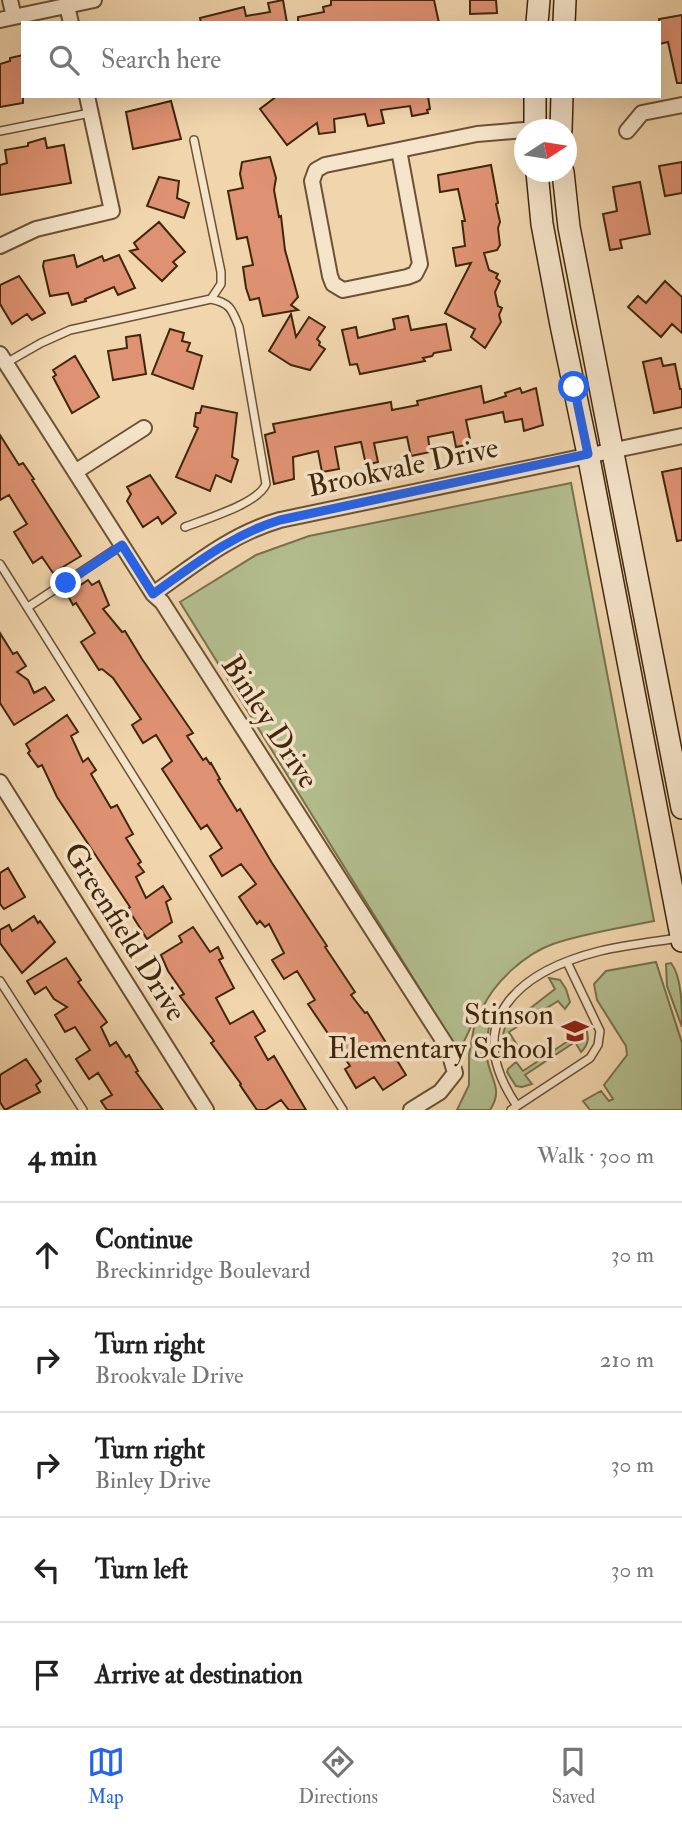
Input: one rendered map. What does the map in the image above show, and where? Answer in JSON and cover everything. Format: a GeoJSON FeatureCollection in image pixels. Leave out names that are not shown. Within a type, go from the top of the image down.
{"type":"FeatureCollection","features":[{"type":"Feature","properties":{"kind":"street"},"geometry":{"type":"LineString","coordinates":[[10,0],[7,19],[94,0]]}},
{"type":"Feature","properties":{"kind":"street"},"geometry":{"type":"LineString","coordinates":[[537,21],[539,0]]}},
{"type":"Feature","properties":{"kind":"street"},"geometry":{"type":"LineString","coordinates":[[564,21],[565,0]]}},
{"type":"Feature","properties":{"kind":"street"},"geometry":{"type":"LineString","coordinates":[[67,6],[71,21]]}},
{"type":"Feature","properties":{"kind":"street"},"geometry":{"type":"LineString","coordinates":[[0,246],[36,229],[111,211],[87,98]]}},
{"type":"Feature","properties":{"kind":"street"},"geometry":{"type":"LineString","coordinates":[[534,119],[535,98]]}},
{"type":"Feature","properties":{"kind":"street"},"geometry":{"type":"LineString","coordinates":[[561,119],[562,98]]}},
{"type":"Feature","properties":{"kind":"street"},"geometry":{"type":"LineString","coordinates":[[627,131],[642,113],[682,105]]}},
{"type":"Feature","properties":{"kind":"street"},"geometry":{"type":"LineString","coordinates":[[399,150],[420,264],[415,274],[407,277],[343,290],[333,284],[330,276],[312,181],[316,170],[325,165],[477,134],[514,131]]}},
{"type":"Feature","properties":{"kind":"street"},"geometry":{"type":"LineString","coordinates":[[538,182],[542,224],[682,939]]}},
{"type":"Feature","properties":{"kind":"street"},"geometry":{"type":"LineString","coordinates":[[564,182],[569,227],[682,808]]}},
{"type":"Feature","properties":{"kind":"street","name":"Binley Drive"},"geometry":{"type":"LineString","coordinates":[[3,359],[449,1048],[455,1073],[440,1092],[411,1110]]}},
{"type":"Feature","properties":{"kind":"street"},"geometry":{"type":"LineString","coordinates":[[75,472],[144,428]]}},
{"type":"Feature","properties":{"kind":"street","name":"Brookvale Drive"},"geometry":{"type":"LineString","coordinates":[[153,594],[225,544],[255,527],[682,436]]}},
{"type":"Feature","properties":{"kind":"street","name":"Greenfield Drive"},"geometry":{"type":"LineString","coordinates":[[0,782],[206,1110]]}},
{"type":"Feature","properties":{"kind":"lane"},"geometry":{"type":"LineString","coordinates":[[0,131],[90,113]]}},
{"type":"Feature","properties":{"kind":"lane"},"geometry":{"type":"LineString","coordinates":[[194,140],[221,272],[220,284],[211,299]]}},
{"type":"Feature","properties":{"kind":"lane"},"geometry":{"type":"LineString","coordinates":[[3,359],[71,330],[211,299],[224,302],[233,310],[239,327],[266,484],[263,491],[253,499],[185,527]]}},
{"type":"Feature","properties":{"kind":"lane"},"geometry":{"type":"LineString","coordinates":[[28,607],[122,545]]}},
{"type":"Feature","properties":{"kind":"lane"},"geometry":{"type":"LineString","coordinates":[[0,564],[343,1110]]}},
{"type":"Feature","properties":{"kind":"lane"},"geometry":{"type":"LineString","coordinates":[[567,962],[600,1031],[598,1045],[590,1058],[514,1108],[496,1064],[493,1045],[496,1022],[506,1003],[523,986],[567,962],[599,951],[682,939]]}},
{"type":"Feature","properties":{"kind":"lane"},"geometry":{"type":"LineString","coordinates":[[0,981],[83,1110]]}},
{"type":"Feature","properties":{"kind":"green space"},"geometry":{"type":"Polygon","coordinates":[[[571,483],[654,921],[553,944],[521,962],[502,979],[482,1009],[492,1014],[486,1052],[496,1090],[494,1103],[490,1110],[457,1110],[469,1085],[469,1055],[476,1016],[459,1052],[180,602],[256,555],[309,536],[571,483]]]}},
{"type":"Feature","properties":{"kind":"green space"},"geometry":{"type":"Polygon","coordinates":[[[656,962],[682,1043],[682,1110],[590,1110],[583,1101],[601,1091],[609,1101],[613,1099],[604,1085],[627,1055],[626,1046],[597,1000],[594,984],[606,971],[656,962]]]}},
{"type":"Feature","properties":{"kind":"green space"},"geometry":{"type":"Polygon","coordinates":[[[671,963],[679,984],[682,1027],[667,986],[666,964],[671,963]]]}},
{"type":"Feature","properties":{"kind":"green space"},"geometry":{"type":"Polygon","coordinates":[[[549,978],[560,980],[570,1002],[565,1009],[558,1001],[509,1032],[517,1045],[508,1050],[502,1038],[508,1017],[521,1020],[528,1010],[555,989],[549,978]]]}},
{"type":"Feature","properties":{"kind":"green space"},"geometry":{"type":"Polygon","coordinates":[[[577,1022],[586,1027],[588,1034],[587,1043],[581,1052],[575,1042],[525,1075],[532,1084],[516,1086],[507,1072],[508,1069],[516,1062],[523,1071],[577,1035],[572,1026],[577,1022]]]}},
{"type":"Feature","properties":{"kind":"building"},"geometry":{"type":"Polygon","coordinates":[[[283,0],[287,21],[201,21],[200,18],[244,7],[246,16],[270,12],[268,3],[283,0]]]}},
{"type":"Feature","properties":{"kind":"building"},"geometry":{"type":"Polygon","coordinates":[[[331,0],[434,0],[439,21],[298,21],[298,17],[324,12],[323,7],[331,5],[331,0]]]}},
{"type":"Feature","properties":{"kind":"building"},"geometry":{"type":"Polygon","coordinates":[[[470,0],[496,0],[497,13],[470,14],[470,0]]]}},
{"type":"Feature","properties":{"kind":"building"},"geometry":{"type":"Polygon","coordinates":[[[682,15],[682,83],[677,83],[668,42],[661,44],[659,19],[682,15]]]}},
{"type":"Feature","properties":{"kind":"building"},"geometry":{"type":"Polygon","coordinates":[[[21,55],[23,103],[0,107],[0,64],[10,61],[10,58],[21,55]]]}},
{"type":"Feature","properties":{"kind":"building"},"geometry":{"type":"Polygon","coordinates":[[[274,98],[428,98],[430,109],[427,110],[428,113],[412,116],[410,106],[381,110],[384,123],[368,126],[365,114],[334,119],[335,132],[319,134],[317,123],[287,145],[260,109],[274,98]]]}},
{"type":"Feature","properties":{"kind":"building"},"geometry":{"type":"Polygon","coordinates":[[[171,101],[181,139],[133,149],[126,112],[171,101]]]}},
{"type":"Feature","properties":{"kind":"building"},"geometry":{"type":"Polygon","coordinates":[[[45,138],[47,148],[64,145],[71,183],[0,195],[0,165],[7,163],[5,150],[28,146],[28,143],[45,138]]]}},
{"type":"Feature","properties":{"kind":"building"},"geometry":{"type":"Polygon","coordinates":[[[270,157],[276,178],[274,190],[279,217],[281,216],[285,250],[298,297],[291,305],[298,310],[263,316],[259,298],[250,300],[246,288],[243,267],[253,265],[247,237],[237,239],[228,191],[243,188],[240,174],[242,162],[270,157]]]}},
{"type":"Feature","properties":{"kind":"building"},"geometry":{"type":"Polygon","coordinates":[[[682,162],[682,193],[665,196],[659,166],[682,162]]]}},
{"type":"Feature","properties":{"kind":"building"},"geometry":{"type":"Polygon","coordinates":[[[491,165],[498,203],[500,245],[497,250],[484,253],[489,270],[498,274],[496,278],[500,281],[495,292],[498,306],[502,308],[499,315],[501,322],[485,348],[471,337],[475,329],[445,313],[471,263],[456,266],[453,248],[465,246],[462,221],[465,221],[458,189],[440,192],[438,175],[491,165]]]}},
{"type":"Feature","properties":{"kind":"building"},"geometry":{"type":"Polygon","coordinates":[[[159,177],[179,181],[177,198],[189,203],[184,218],[147,206],[159,177]]]}},
{"type":"Feature","properties":{"kind":"building"},"geometry":{"type":"Polygon","coordinates":[[[640,182],[650,234],[620,240],[622,248],[610,250],[603,214],[617,211],[613,187],[640,182]]]}},
{"type":"Feature","properties":{"kind":"building"},"geometry":{"type":"Polygon","coordinates":[[[159,222],[185,252],[173,262],[177,266],[162,281],[130,251],[138,249],[134,243],[159,222]]]}},
{"type":"Feature","properties":{"kind":"building"},"geometry":{"type":"Polygon","coordinates":[[[74,255],[77,267],[102,256],[104,261],[119,255],[135,288],[118,295],[114,287],[72,305],[68,293],[50,296],[44,261],[74,255]]]}},
{"type":"Feature","properties":{"kind":"building"},"geometry":{"type":"Polygon","coordinates":[[[19,276],[45,313],[32,320],[27,314],[12,324],[0,304],[0,285],[19,276]]]}},
{"type":"Feature","properties":{"kind":"building"},"geometry":{"type":"Polygon","coordinates":[[[665,281],[682,297],[682,333],[672,324],[661,337],[628,307],[638,296],[646,303],[665,281]]]}},
{"type":"Feature","properties":{"kind":"building"},"geometry":{"type":"Polygon","coordinates":[[[291,314],[296,337],[309,317],[325,327],[317,339],[319,345],[325,349],[310,370],[291,365],[269,351],[291,314]]]}},
{"type":"Feature","properties":{"kind":"building"},"geometry":{"type":"Polygon","coordinates":[[[408,316],[411,330],[446,324],[451,350],[434,353],[423,358],[425,361],[360,374],[357,364],[350,365],[342,330],[356,327],[358,338],[395,329],[393,319],[408,316]]]}},
{"type":"Feature","properties":{"kind":"building"},"geometry":{"type":"Polygon","coordinates":[[[170,329],[184,333],[182,341],[190,343],[187,351],[202,356],[193,389],[152,374],[170,329]]]}},
{"type":"Feature","properties":{"kind":"building"},"geometry":{"type":"Polygon","coordinates":[[[140,335],[146,374],[113,380],[108,351],[127,348],[126,337],[140,335]]]}},
{"type":"Feature","properties":{"kind":"building"},"geometry":{"type":"Polygon","coordinates":[[[75,356],[99,397],[72,413],[53,377],[56,375],[53,370],[75,356]]]}},
{"type":"Feature","properties":{"kind":"building"},"geometry":{"type":"Polygon","coordinates":[[[661,358],[663,366],[675,364],[682,389],[682,407],[654,413],[643,362],[661,358]]]}},
{"type":"Feature","properties":{"kind":"building"},"geometry":{"type":"Polygon","coordinates":[[[481,386],[484,403],[520,388],[522,393],[536,388],[543,425],[524,431],[522,419],[505,422],[503,412],[466,420],[471,444],[456,447],[453,432],[428,437],[430,452],[411,456],[407,437],[374,443],[378,462],[366,465],[361,442],[335,447],[339,469],[322,472],[318,451],[293,457],[294,479],[274,484],[265,435],[275,432],[273,424],[391,402],[392,410],[418,405],[417,401],[481,386]]]}},
{"type":"Feature","properties":{"kind":"building"},"geometry":{"type":"Polygon","coordinates":[[[202,406],[237,413],[232,457],[238,460],[231,482],[216,475],[210,491],[176,477],[198,428],[194,426],[196,413],[200,413],[202,406]]]}},
{"type":"Feature","properties":{"kind":"building"},"geometry":{"type":"Polygon","coordinates":[[[0,435],[19,465],[23,463],[34,479],[32,480],[81,556],[53,573],[42,557],[33,563],[14,532],[27,524],[9,495],[0,500],[0,435]]]}},
{"type":"Feature","properties":{"kind":"building"},"geometry":{"type":"Polygon","coordinates":[[[682,468],[682,540],[677,541],[662,472],[682,468]]]}},
{"type":"Feature","properties":{"kind":"building"},"geometry":{"type":"Polygon","coordinates":[[[150,475],[176,513],[162,524],[158,517],[143,527],[127,501],[131,494],[127,487],[150,475]]]}},
{"type":"Feature","properties":{"kind":"building"},"geometry":{"type":"Polygon","coordinates":[[[88,580],[92,585],[99,581],[109,605],[103,609],[122,632],[125,631],[193,733],[187,736],[203,760],[206,758],[211,763],[237,811],[240,809],[355,992],[351,995],[365,1013],[367,1012],[406,1075],[383,1090],[374,1077],[356,1088],[345,1069],[350,1066],[308,1004],[315,1000],[297,971],[284,979],[272,960],[284,953],[269,924],[265,927],[260,921],[257,924],[239,897],[256,884],[241,864],[222,876],[210,856],[222,848],[207,825],[201,829],[162,769],[172,761],[156,735],[143,743],[132,725],[141,719],[113,678],[102,669],[99,670],[81,642],[95,633],[67,594],[88,580]]]}},
{"type":"Feature","properties":{"kind":"building"},"geometry":{"type":"Polygon","coordinates":[[[0,633],[13,654],[17,652],[26,666],[17,672],[28,680],[34,693],[45,687],[54,700],[14,725],[0,703],[0,633]]]}},
{"type":"Feature","properties":{"kind":"building"},"geometry":{"type":"Polygon","coordinates":[[[67,715],[78,732],[71,736],[83,762],[88,758],[96,770],[91,774],[108,803],[111,808],[117,805],[133,834],[126,838],[141,862],[138,864],[144,872],[136,877],[146,898],[163,886],[171,899],[166,902],[172,922],[147,939],[128,909],[130,907],[57,797],[42,765],[38,767],[28,753],[30,751],[26,744],[67,715]]]}},
{"type":"Feature","properties":{"kind":"building"},"geometry":{"type":"Polygon","coordinates":[[[8,868],[25,897],[4,909],[0,904],[0,873],[8,868]]]}},
{"type":"Feature","properties":{"kind":"building"},"geometry":{"type":"Polygon","coordinates":[[[34,916],[55,942],[22,973],[0,943],[0,930],[9,925],[12,931],[34,916]]]}},
{"type":"Feature","properties":{"kind":"building"},"geometry":{"type":"Polygon","coordinates":[[[193,927],[210,952],[218,947],[223,958],[219,960],[234,988],[216,998],[230,1024],[253,1011],[265,1031],[255,1037],[268,1060],[274,1056],[306,1110],[289,1110],[281,1100],[265,1110],[257,1110],[211,1043],[214,1041],[180,996],[184,994],[161,955],[182,942],[179,936],[193,927]]]}},
{"type":"Feature","properties":{"kind":"building"},"geometry":{"type":"Polygon","coordinates":[[[66,958],[81,980],[78,982],[107,1022],[101,1027],[110,1046],[116,1042],[126,1057],[129,1055],[138,1071],[136,1072],[163,1110],[107,1110],[101,1101],[112,1095],[98,1073],[89,1079],[76,1059],[90,1050],[75,1027],[65,1032],[55,1015],[67,1007],[54,999],[46,987],[35,994],[27,981],[66,958]]]}},
{"type":"Feature","properties":{"kind":"building"},"geometry":{"type":"Polygon","coordinates":[[[26,1059],[41,1081],[36,1085],[40,1092],[5,1110],[0,1102],[0,1075],[26,1059]]]}},
{"type":"Feature","properties":{"kind":"place","name":"Stinson Elementary School"},"geometry":{"type":"Point","coordinates":[575,1031]}},
{"type":"Feature","properties":{"kind":"route"},"geometry":{"type":"LineString","coordinates":[[66,583],[122,545],[153,594],[206,556],[255,527],[588,454],[574,387]]}}]}
